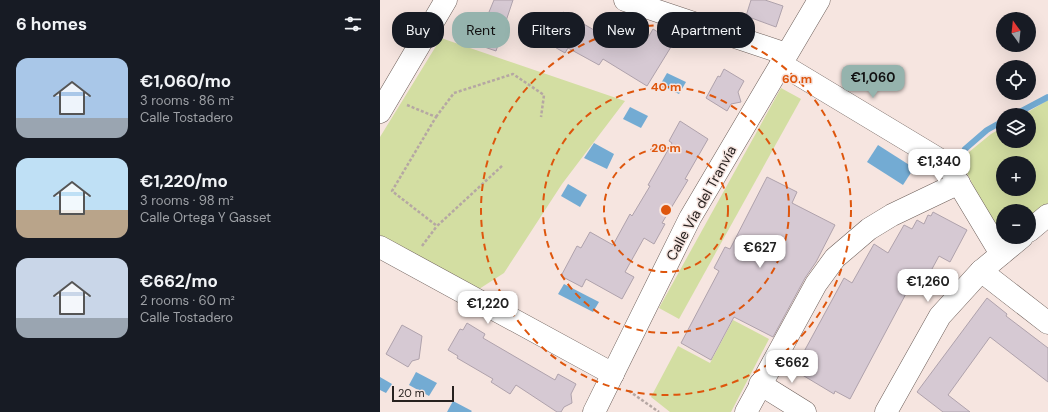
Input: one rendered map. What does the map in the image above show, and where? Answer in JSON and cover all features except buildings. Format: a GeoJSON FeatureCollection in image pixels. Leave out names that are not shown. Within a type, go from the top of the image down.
{"type":"FeatureCollection","features":[{"type":"Feature","properties":{"kind":"street"},"geometry":{"type":"LineString","coordinates":[[384,104],[446,0]]}},
{"type":"Feature","properties":{"kind":"street"},"geometry":{"type":"LineString","coordinates":[[625,0],[783,59],[947,164],[1001,254]]}},
{"type":"Feature","properties":{"kind":"street","name":"Calle Vía del Tranvía"},"geometry":{"type":"LineString","coordinates":[[594,412],[690,218],[819,0]]}},
{"type":"Feature","properties":{"kind":"street"},"geometry":{"type":"LineString","coordinates":[[746,412],[816,284],[835,258],[869,229],[886,218],[959,183]]}},
{"type":"Feature","properties":{"kind":"street"},"geometry":{"type":"LineString","coordinates":[[1036,225],[1048,215]]}},
{"type":"Feature","properties":{"kind":"street"},"geometry":{"type":"LineString","coordinates":[[886,412],[940,316],[981,271],[1013,244]]}},
{"type":"Feature","properties":{"kind":"street"},"geometry":{"type":"LineString","coordinates":[[380,247],[612,376]]}},
{"type":"Feature","properties":{"kind":"street"},"geometry":{"type":"LineString","coordinates":[[981,271],[1048,323]]}},
{"type":"Feature","properties":{"kind":"street"},"geometry":{"type":"LineString","coordinates":[[760,384],[805,412]]}},
{"type":"Feature","properties":{"kind":"path"},"geometry":{"type":"LineString","coordinates":[[503,165],[437,226],[392,191],[436,117],[454,93],[513,74],[544,95],[541,117]]}},
{"type":"Feature","properties":{"kind":"path"},"geometry":{"type":"LineString","coordinates":[[384,104],[436,117]]}},
{"type":"Feature","properties":{"kind":"path"},"geometry":{"type":"LineString","coordinates":[[612,376],[659,412]]}},
{"type":"Feature","properties":{"kind":"green space"},"geometry":{"type":"Polygon","coordinates":[[[444,39],[452,42],[452,48],[470,48],[625,101],[562,184],[504,273],[476,291],[380,235],[380,137],[435,48],[444,48],[444,39]]]}},
{"type":"Feature","properties":{"kind":"green space"},"geometry":{"type":"Polygon","coordinates":[[[781,88],[801,99],[679,319],[659,308],[781,88]]]}},
{"type":"Feature","properties":{"kind":"green space"},"geometry":{"type":"Polygon","coordinates":[[[1048,100],[1048,203],[1036,212],[1036,204],[996,204],[996,232],[965,169],[969,152],[996,131],[996,148],[1036,148],[1036,108],[1035,108],[1048,100]]]}},
{"type":"Feature","properties":{"kind":"green space"},"geometry":{"type":"Polygon","coordinates":[[[733,320],[769,339],[731,412],[670,412],[651,397],[678,346],[710,363],[733,320]]]}},
{"type":"Feature","properties":{"kind":"water"},"geometry":{"type":"Polygon","coordinates":[[[667,73],[686,82],[679,94],[660,85],[667,73]]]}},
{"type":"Feature","properties":{"kind":"water"},"geometry":{"type":"Polygon","coordinates":[[[630,107],[648,116],[641,128],[623,119],[630,107]]]}},
{"type":"Feature","properties":{"kind":"water"},"geometry":{"type":"Polygon","coordinates":[[[594,143],[614,154],[607,169],[584,158],[594,143]]]}},
{"type":"Feature","properties":{"kind":"water"},"geometry":{"type":"Polygon","coordinates":[[[878,145],[914,168],[903,185],[867,162],[878,145]]]}},
{"type":"Feature","properties":{"kind":"water"},"geometry":{"type":"Polygon","coordinates":[[[568,184],[587,195],[580,207],[561,196],[568,184]]]}},
{"type":"Feature","properties":{"kind":"water"},"geometry":{"type":"Polygon","coordinates":[[[564,284],[599,302],[593,312],[558,294],[564,284]]]}},
{"type":"Feature","properties":{"kind":"water"},"geometry":{"type":"Polygon","coordinates":[[[416,372],[437,383],[429,396],[409,385],[416,372]]]}},
{"type":"Feature","properties":{"kind":"water"},"geometry":{"type":"Polygon","coordinates":[[[380,377],[392,384],[386,393],[380,390],[380,377]]]}},
{"type":"Feature","properties":{"kind":"water"},"geometry":{"type":"Polygon","coordinates":[[[453,401],[472,411],[447,412],[453,401]]]}},
{"type":"Feature","properties":{"kind":"waterway"},"geometry":{"type":"LineString","coordinates":[[1027,108],[1048,97]]}},
{"type":"Feature","properties":{"kind":"waterway"},"geometry":{"type":"LineString","coordinates":[[959,166],[965,149],[987,130],[996,125]]}}]}
